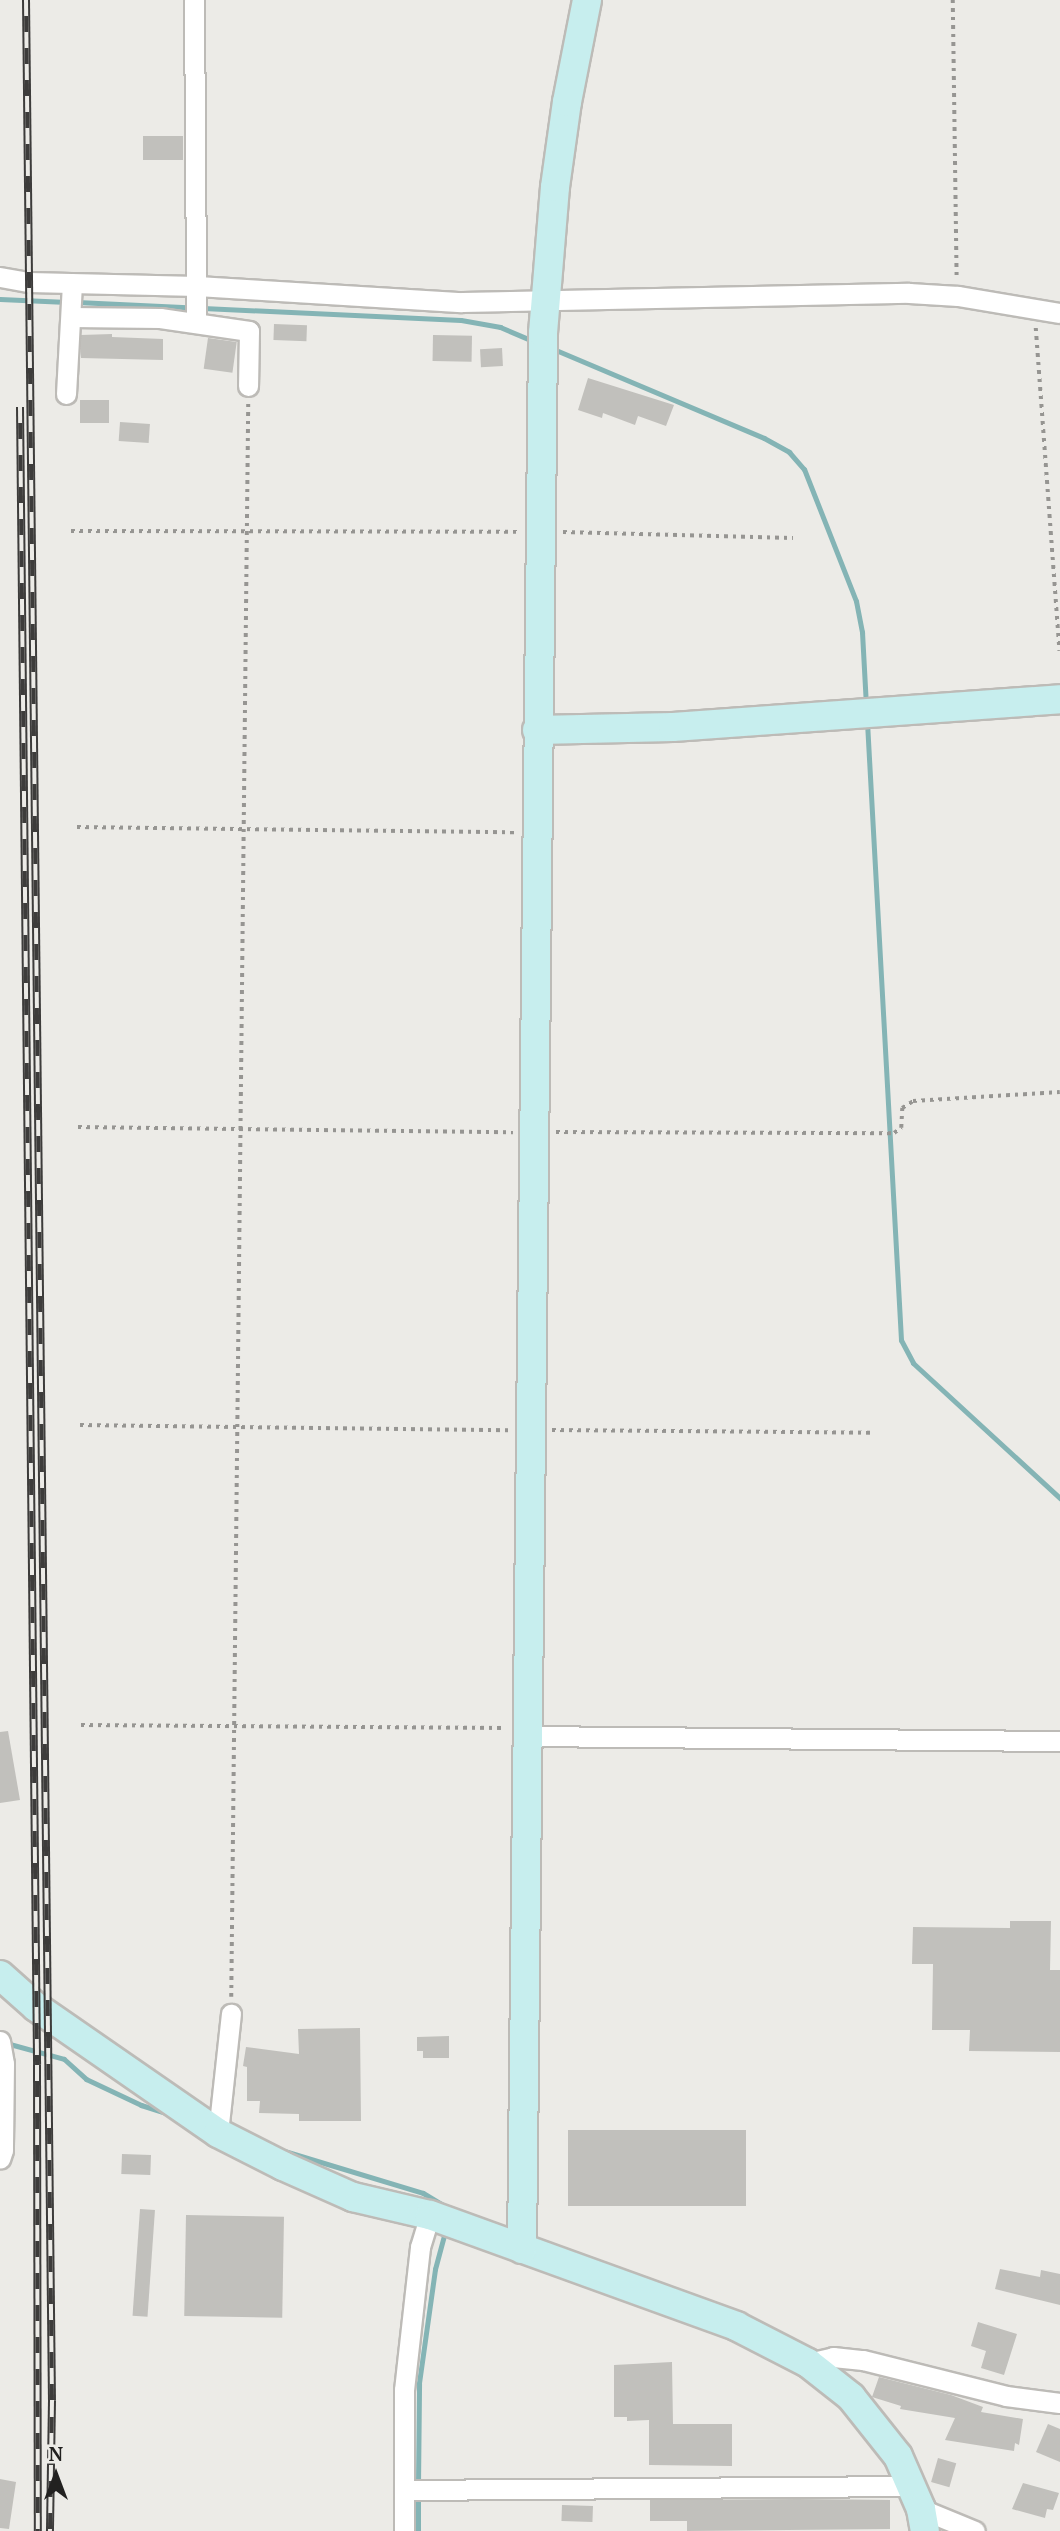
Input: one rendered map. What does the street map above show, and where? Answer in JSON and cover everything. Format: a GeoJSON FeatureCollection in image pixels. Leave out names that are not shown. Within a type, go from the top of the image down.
{"type":"FeatureCollection","features":[{"type":"Feature","properties":{"kind":"street"},"geometry":{"type":"LineString","coordinates":[[194,0],[196,303]]}},
{"type":"Feature","properties":{"kind":"street"},"geometry":{"type":"LineString","coordinates":[[522,2249],[528,1430],[544,302],[567,102],[587,0]]}},
{"type":"Feature","properties":{"kind":"street"},"geometry":{"type":"LineString","coordinates":[[0,277],[19,281],[72,301],[544,302],[909,293],[958,296],[1060,313]]}},
{"type":"Feature","properties":{"kind":"street"},"geometry":{"type":"LineString","coordinates":[[72,301],[196,303],[249,331],[248,386]]}},
{"type":"Feature","properties":{"kind":"street"},"geometry":{"type":"LineString","coordinates":[[66,394],[72,301]]}},
{"type":"Feature","properties":{"kind":"street"},"geometry":{"type":"LineString","coordinates":[[537,730],[759,722],[1060,699]]}},
{"type":"Feature","properties":{"kind":"street"},"geometry":{"type":"LineString","coordinates":[[525,1732],[1060,1741]]}},
{"type":"Feature","properties":{"kind":"street"},"geometry":{"type":"LineString","coordinates":[[0,1975],[36,2007],[218,2133],[353,2197],[430,2215],[736,2326],[808,2362],[851,2397],[883,2434],[898,2456],[919,2509]]}},
{"type":"Feature","properties":{"kind":"street"},"geometry":{"type":"LineString","coordinates":[[218,2133],[231,2014]]}},
{"type":"Feature","properties":{"kind":"street"},"geometry":{"type":"LineString","coordinates":[[0,2041],[4,2077],[3,2150],[0,2159]]}},
{"type":"Feature","properties":{"kind":"street"},"geometry":{"type":"LineString","coordinates":[[404,2531],[404,2390],[420,2247],[430,2215]]}},
{"type":"Feature","properties":{"kind":"street"},"geometry":{"type":"LineString","coordinates":[[808,2362],[833,2357],[863,2360],[1006,2396],[1060,2403]]}},
{"type":"Feature","properties":{"kind":"street"},"geometry":{"type":"LineString","coordinates":[[404,2490],[919,2509],[975,2531]]}},
{"type":"Feature","properties":{"kind":"path"},"geometry":{"type":"LineString","coordinates":[[953,0],[958,296]]}},
{"type":"Feature","properties":{"kind":"path"},"geometry":{"type":"LineString","coordinates":[[1034,308],[1060,651]]}},
{"type":"Feature","properties":{"kind":"path"},"geometry":{"type":"LineString","coordinates":[[231,2014],[248,386]]}},
{"type":"Feature","properties":{"kind":"path"},"geometry":{"type":"LineString","coordinates":[[71,531],[539,532],[793,538]]}},
{"type":"Feature","properties":{"kind":"path"},"geometry":{"type":"LineString","coordinates":[[77,827],[536,832]]}},
{"type":"Feature","properties":{"kind":"path"},"geometry":{"type":"LineString","coordinates":[[78,1127],[894,1133],[901,1128],[902,1108],[913,1101],[1060,1092]]}},
{"type":"Feature","properties":{"kind":"path"},"geometry":{"type":"LineString","coordinates":[[80,1425],[874,1433]]}},
{"type":"Feature","properties":{"kind":"path"},"geometry":{"type":"LineString","coordinates":[[81,1725],[525,1732]]}},
{"type":"Feature","properties":{"kind":"building"},"geometry":{"type":"Polygon","coordinates":[[[143,136],[183,136],[183,160],[143,160],[143,136]]]}},
{"type":"Feature","properties":{"kind":"building"},"geometry":{"type":"Polygon","coordinates":[[[274,324],[307,325],[306,341],[273,340],[274,324]]]}},
{"type":"Feature","properties":{"kind":"building"},"geometry":{"type":"Polygon","coordinates":[[[112,334],[112,337],[163,339],[163,360],[81,358],[81,335],[112,334]]]}},
{"type":"Feature","properties":{"kind":"building"},"geometry":{"type":"Polygon","coordinates":[[[433,335],[472,336],[472,362],[433,361],[433,335]]]}},
{"type":"Feature","properties":{"kind":"building"},"geometry":{"type":"Polygon","coordinates":[[[208,338],[237,342],[232,373],[204,369],[208,338]]]}},
{"type":"Feature","properties":{"kind":"building"},"geometry":{"type":"Polygon","coordinates":[[[502,348],[503,366],[481,367],[480,349],[502,348]]]}},
{"type":"Feature","properties":{"kind":"building"},"geometry":{"type":"Polygon","coordinates":[[[588,378],[674,405],[666,426],[638,416],[635,425],[603,413],[602,418],[578,410],[588,378]]]}},
{"type":"Feature","properties":{"kind":"building"},"geometry":{"type":"Polygon","coordinates":[[[80,400],[109,400],[109,423],[80,423],[80,400]]]}},
{"type":"Feature","properties":{"kind":"building"},"geometry":{"type":"Polygon","coordinates":[[[120,422],[150,424],[149,443],[119,441],[120,422]]]}},
{"type":"Feature","properties":{"kind":"building"},"geometry":{"type":"Polygon","coordinates":[[[8,1731],[20,1800],[0,1803],[0,1732],[8,1731]]]}},
{"type":"Feature","properties":{"kind":"building"},"geometry":{"type":"Polygon","coordinates":[[[1010,1921],[1051,1921],[1050,1970],[1060,1970],[1060,2052],[969,2051],[970,2030],[932,2030],[933,1964],[912,1964],[913,1927],[1010,1928],[1010,1921]]]}},
{"type":"Feature","properties":{"kind":"building"},"geometry":{"type":"Polygon","coordinates":[[[360,2028],[361,2121],[299,2121],[299,2114],[259,2113],[260,2101],[247,2101],[247,2067],[243,2066],[246,2047],[299,2054],[298,2029],[360,2028]]]}},
{"type":"Feature","properties":{"kind":"building"},"geometry":{"type":"Polygon","coordinates":[[[449,2036],[449,2058],[423,2058],[423,2051],[417,2051],[417,2037],[449,2036]]]}},
{"type":"Feature","properties":{"kind":"building"},"geometry":{"type":"Polygon","coordinates":[[[568,2130],[746,2130],[746,2206],[568,2206],[568,2130]]]}},
{"type":"Feature","properties":{"kind":"building"},"geometry":{"type":"Polygon","coordinates":[[[122,2154],[151,2155],[150,2175],[121,2174],[122,2154]]]}},
{"type":"Feature","properties":{"kind":"building"},"geometry":{"type":"Polygon","coordinates":[[[140,2209],[155,2210],[147,2317],[133,2316],[140,2209]]]}},
{"type":"Feature","properties":{"kind":"building"},"geometry":{"type":"Polygon","coordinates":[[[186,2215],[284,2217],[282,2318],[184,2316],[186,2215]]]}},
{"type":"Feature","properties":{"kind":"building"},"geometry":{"type":"Polygon","coordinates":[[[1000,2269],[1040,2277],[1041,2270],[1060,2274],[1060,2305],[995,2289],[1000,2269]]]}},
{"type":"Feature","properties":{"kind":"building"},"geometry":{"type":"Polygon","coordinates":[[[978,2322],[1017,2334],[1004,2375],[981,2368],[986,2351],[971,2346],[978,2322]]]}},
{"type":"Feature","properties":{"kind":"building"},"geometry":{"type":"Polygon","coordinates":[[[672,2362],[673,2424],[732,2424],[732,2466],[649,2465],[649,2420],[627,2421],[627,2417],[614,2417],[614,2365],[672,2362]]]}},
{"type":"Feature","properties":{"kind":"building"},"geometry":{"type":"Polygon","coordinates":[[[879,2377],[951,2395],[983,2407],[981,2412],[1023,2419],[1019,2445],[1015,2443],[1014,2451],[945,2440],[955,2418],[900,2409],[901,2406],[872,2397],[879,2377]]]}},
{"type":"Feature","properties":{"kind":"building"},"geometry":{"type":"Polygon","coordinates":[[[1048,2424],[1060,2429],[1060,2462],[1036,2452],[1048,2424]]]}},
{"type":"Feature","properties":{"kind":"building"},"geometry":{"type":"Polygon","coordinates":[[[938,2458],[956,2463],[949,2487],[931,2482],[938,2458]]]}},
{"type":"Feature","properties":{"kind":"building"},"geometry":{"type":"Polygon","coordinates":[[[0,2479],[16,2482],[9,2529],[0,2528],[0,2479]]]}},
{"type":"Feature","properties":{"kind":"building"},"geometry":{"type":"Polygon","coordinates":[[[1023,2483],[1059,2493],[1053,2510],[1047,2509],[1045,2518],[1012,2509],[1023,2483]]]}},
{"type":"Feature","properties":{"kind":"building"},"geometry":{"type":"Polygon","coordinates":[[[650,2500],[890,2500],[890,2529],[687,2531],[687,2521],[650,2521],[650,2500]]]}},
{"type":"Feature","properties":{"kind":"building"},"geometry":{"type":"Polygon","coordinates":[[[562,2505],[593,2506],[592,2522],[561,2521],[562,2505]]]}},
{"type":"Feature","properties":{"kind":"waterway"},"geometry":{"type":"LineString","coordinates":[[0,299],[67,302]]}},
{"type":"Feature","properties":{"kind":"waterway"},"geometry":{"type":"LineString","coordinates":[[77,302],[461,320],[500,327],[535,342]]}},
{"type":"Feature","properties":{"kind":"waterway"},"geometry":{"type":"LineString","coordinates":[[551,348],[764,438],[789,452],[804,469],[856,601],[862,632],[866,705]]}},
{"type":"Feature","properties":{"kind":"waterway"},"geometry":{"type":"LineString","coordinates":[[867,722],[901,1340],[913,1363],[1060,1498]]}},
{"type":"Feature","properties":{"kind":"waterway"},"geometry":{"type":"LineString","coordinates":[[6,2043],[64,2059],[86,2079],[141,2105],[172,2115]]}},
{"type":"Feature","properties":{"kind":"waterway"},"geometry":{"type":"LineString","coordinates":[[281,2150],[423,2193],[446,2207]]}},
{"type":"Feature","properties":{"kind":"waterway"},"geometry":{"type":"LineString","coordinates":[[418,2485],[419,2383],[435,2269],[445,2231]]}},
{"type":"Feature","properties":{"kind":"waterway"},"geometry":{"type":"LineString","coordinates":[[418,2494],[418,2531]]}},
{"type":"Feature","properties":{"kind":"railway"},"geometry":{"type":"LineString","coordinates":[[26,0],[52,2401],[50,2531]]}},
{"type":"Feature","properties":{"kind":"railway"},"geometry":{"type":"LineString","coordinates":[[20,407],[37,2065],[38,2531]]}}]}
